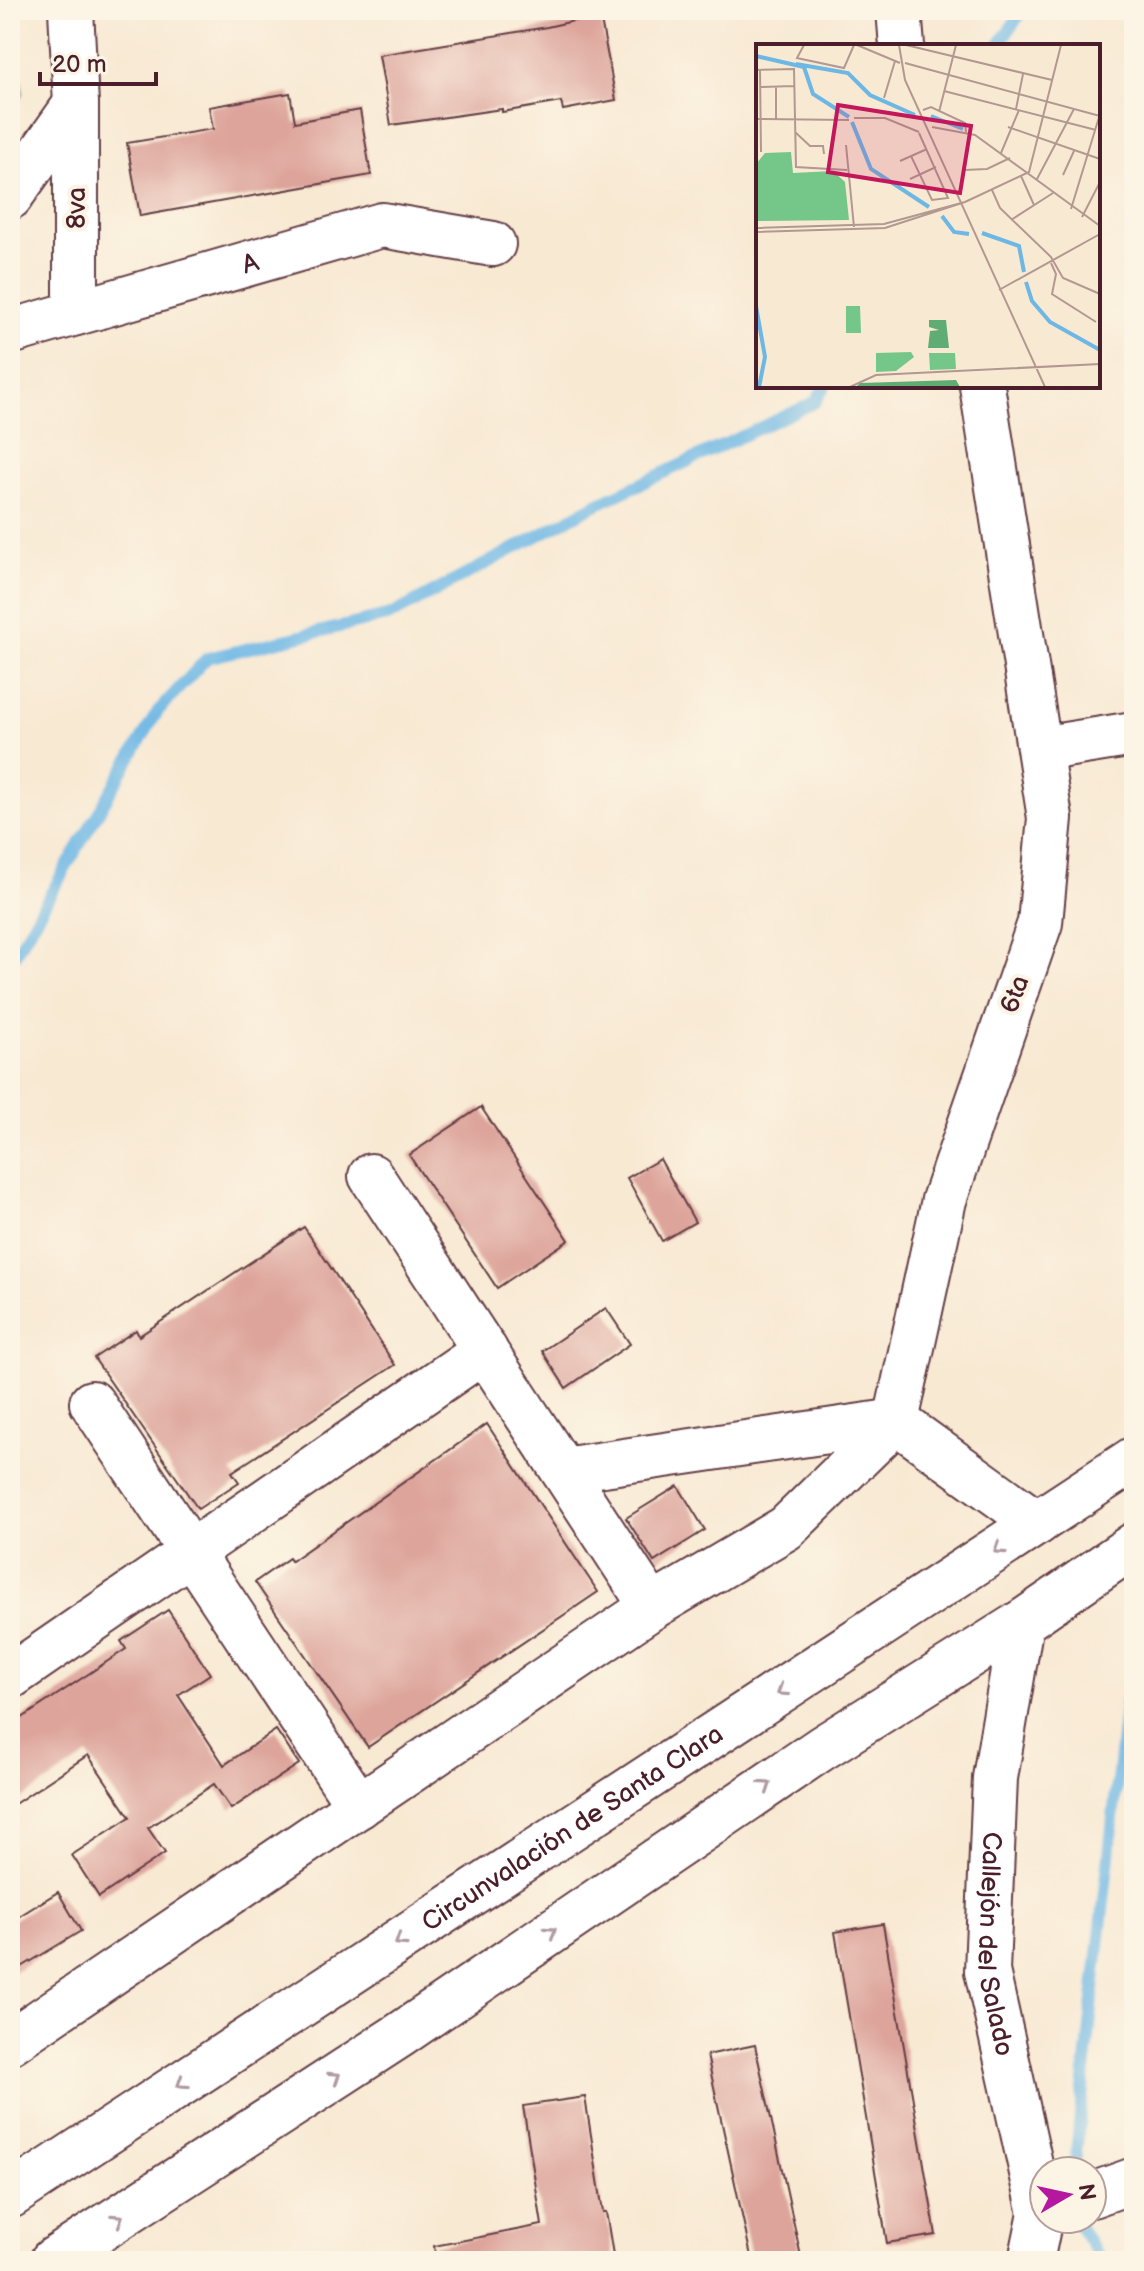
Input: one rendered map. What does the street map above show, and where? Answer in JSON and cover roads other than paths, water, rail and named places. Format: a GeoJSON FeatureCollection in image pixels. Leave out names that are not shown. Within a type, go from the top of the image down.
{"type":"FeatureCollection","features":[{"type":"Feature","properties":{"kind":"main road","name":"8va"},"geometry":{"type":"LineString","coordinates":[[71,10],[76,104],[76,313]]}},
{"type":"Feature","properties":{"kind":"main road"},"geometry":{"type":"LineString","coordinates":[[899,10],[902,44]]}},
{"type":"Feature","properties":{"kind":"main road","name":"8va"},"geometry":{"type":"LineString","coordinates":[[10,197],[76,104]]}},
{"type":"Feature","properties":{"kind":"main road","name":"A"},"geometry":{"type":"LineString","coordinates":[[10,332],[382,225],[493,244]]}},
{"type":"Feature","properties":{"kind":"main road","name":"6ta"},"geometry":{"type":"LineString","coordinates":[[896,1421],[944,1200],[1040,923],[1050,818],[982,388]]}},
{"type":"Feature","properties":{"kind":"main road"},"geometry":{"type":"LineString","coordinates":[[1040,749],[1134,734]]}},
{"type":"Feature","properties":{"kind":"main road"},"geometry":{"type":"LineString","coordinates":[[371,1176],[652,1607]]}},
{"type":"Feature","properties":{"kind":"main road"},"geometry":{"type":"LineString","coordinates":[[10,1677],[485,1350]]}},
{"type":"Feature","properties":{"kind":"main road"},"geometry":{"type":"LineString","coordinates":[[92,1403],[359,1806]]}},
{"type":"Feature","properties":{"kind":"main road"},"geometry":{"type":"LineString","coordinates":[[10,2042],[652,1607],[786,1528],[896,1421]]}},
{"type":"Feature","properties":{"kind":"main road"},"geometry":{"type":"LineString","coordinates":[[563,1470],[896,1421],[1037,1523]]}},
{"type":"Feature","properties":{"kind":"main road","name":"Circunvalación de Santa Clara"},"geometry":{"type":"LineString","coordinates":[[17,2190],[1134,1459]]}},
{"type":"Feature","properties":{"kind":"main road"},"geometry":{"type":"LineString","coordinates":[[52,2261],[400,2035],[822,1748],[1021,1623],[1134,1545]]}},
{"type":"Feature","properties":{"kind":"main road","name":"Callejón del Salado"},"geometry":{"type":"LineString","coordinates":[[1021,1623],[995,1778],[987,1971],[1029,2155]]}},
{"type":"Feature","properties":{"kind":"main road"},"geometry":{"type":"LineString","coordinates":[[1108,2189],[1134,2180]]}},
{"type":"Feature","properties":{"kind":"main road","name":"Callejón del Salado"},"geometry":{"type":"LineString","coordinates":[[1031,2261],[1037,2235]]}},
{"type":"Feature","properties":{"kind":"waterway"},"geometry":{"type":"LineString","coordinates":[[999,44],[1023,10]]}},
{"type":"Feature","properties":{"kind":"waterway"},"geometry":{"type":"LineString","coordinates":[[10,963],[158,711],[207,658],[391,615],[593,506],[815,402],[824,388]]}},
{"type":"Feature","properties":{"kind":"waterway"},"geometry":{"type":"LineString","coordinates":[[1076,2155],[1126,1701],[1134,1693]]}},
{"type":"Feature","properties":{"kind":"waterway"},"geometry":{"type":"LineString","coordinates":[[1085,2235],[1101,2261]]}}]}
